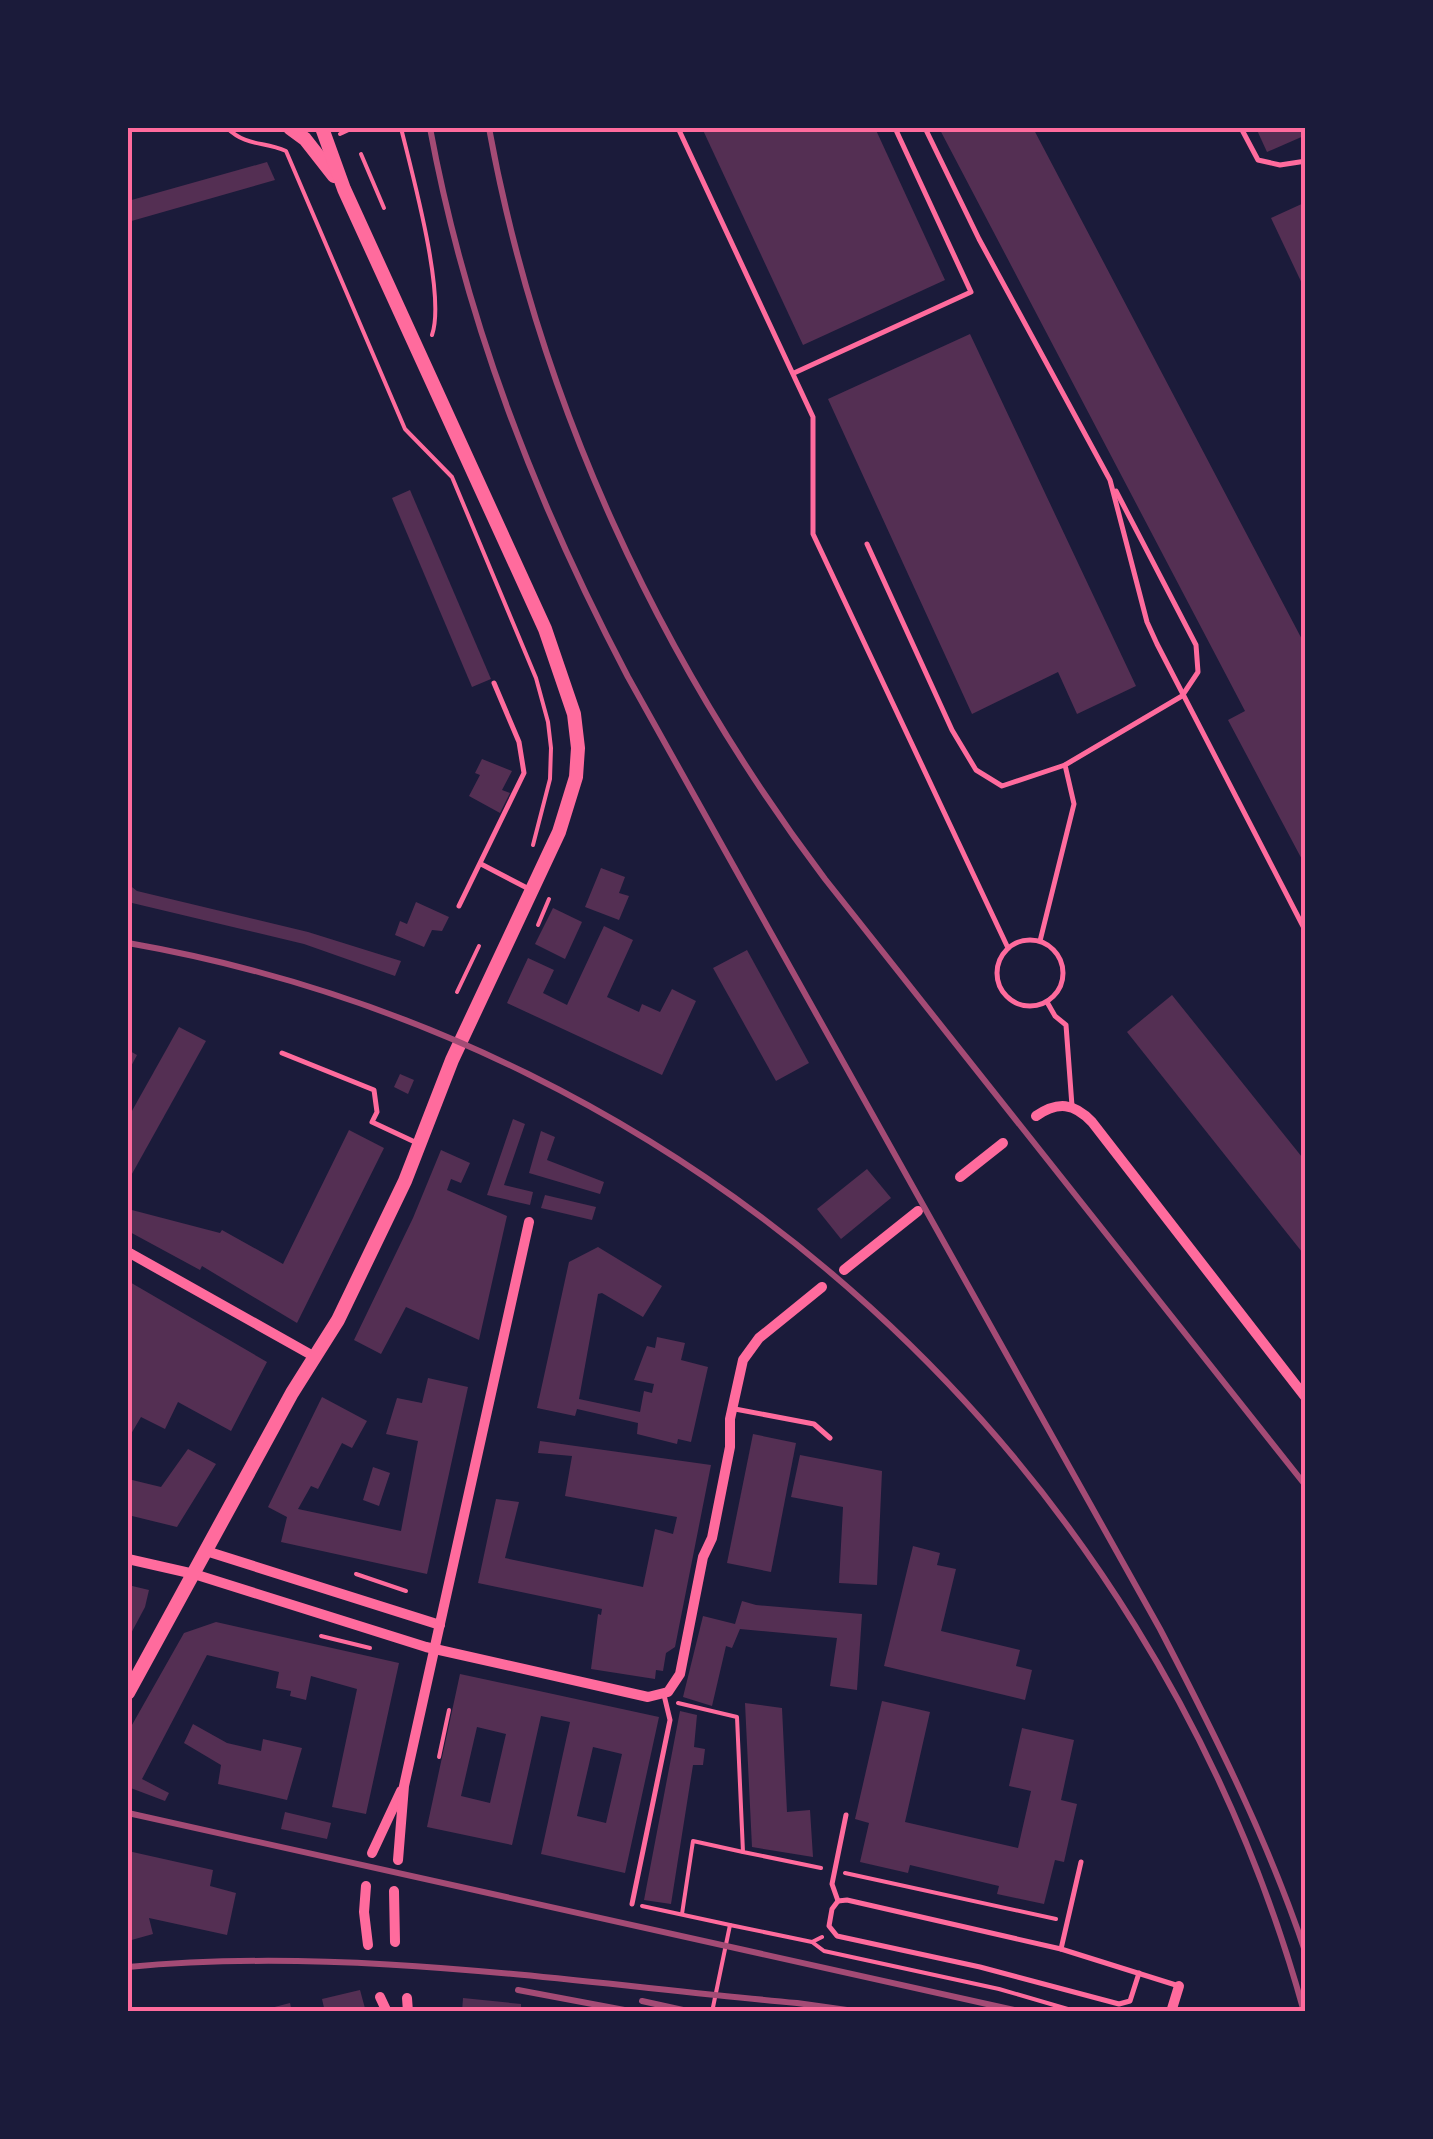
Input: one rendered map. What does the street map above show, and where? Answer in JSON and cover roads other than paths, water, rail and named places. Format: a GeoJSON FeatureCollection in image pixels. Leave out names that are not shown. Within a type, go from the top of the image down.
{"type":"FeatureCollection","features":[{"type":"Feature","properties":{"kind":"street"},"geometry":{"type":"LineString","coordinates":[[290,128],[305,139],[344,189]]}},
{"type":"Feature","properties":{"kind":"street"},"geometry":{"type":"LineString","coordinates":[[128,1693],[338,1320],[570,803],[578,748],[574,714],[545,628],[344,189],[322,128]]}},
{"type":"Feature","properties":{"kind":"street"},"geometry":{"type":"LineString","coordinates":[[1036,1116],[1053,1106],[1072,1106],[1096,1126],[1306,1398]]}},
{"type":"Feature","properties":{"kind":"street"},"geometry":{"type":"LineString","coordinates":[[960,1177],[1003,1142]]}},
{"type":"Feature","properties":{"kind":"street"},"geometry":{"type":"LineString","coordinates":[[844,1270],[918,1211]]}},
{"type":"Feature","properties":{"kind":"street"},"geometry":{"type":"LineString","coordinates":[[398,1860],[404,1786],[529,1222]]}},
{"type":"Feature","properties":{"kind":"street"},"geometry":{"type":"LineString","coordinates":[[128,1252],[315,1357]]}},
{"type":"Feature","properties":{"kind":"street"},"geometry":{"type":"LineString","coordinates":[[128,1559],[194,1574],[435,1649],[648,1697],[664,1695],[676,1684],[682,1665],[702,1560],[711,1541],[730,1444],[739,1370],[751,1346],[822,1287]]}},
{"type":"Feature","properties":{"kind":"street"},"geometry":{"type":"LineString","coordinates":[[206,1551],[440,1625]]}},
{"type":"Feature","properties":{"kind":"street"},"geometry":{"type":"LineString","coordinates":[[372,1853],[404,1786]]}},
{"type":"Feature","properties":{"kind":"street"},"geometry":{"type":"LineString","coordinates":[[366,1886],[368,1944]]}},
{"type":"Feature","properties":{"kind":"street"},"geometry":{"type":"LineString","coordinates":[[394,1891],[394,1942]]}},
{"type":"Feature","properties":{"kind":"street"},"geometry":{"type":"LineString","coordinates":[[1171,2012],[1179,1986]]}},
{"type":"Feature","properties":{"kind":"street"},"geometry":{"type":"LineString","coordinates":[[380,1997],[387,2012]]}},
{"type":"Feature","properties":{"kind":"street"},"geometry":{"type":"LineString","coordinates":[[407,1998],[408,2012]]}},
{"type":"Feature","properties":{"kind":"lane"},"geometry":{"type":"LineString","coordinates":[[678,128],[814,417],[812,534],[1008,948]]}},
{"type":"Feature","properties":{"kind":"lane"},"geometry":{"type":"LineString","coordinates":[[794,373],[971,292],[896,128]]}},
{"type":"Feature","properties":{"kind":"lane"},"geometry":{"type":"LineString","coordinates":[[867,544],[952,730],[976,770],[1002,786],[1065,765],[1182,696],[1198,672],[1196,645],[925,128]]}},
{"type":"Feature","properties":{"kind":"lane"},"geometry":{"type":"LineString","coordinates":[[1242,128],[1258,160],[1280,165],[1306,161]]}},
{"type":"Feature","properties":{"kind":"lane"},"geometry":{"type":"LineString","coordinates":[[1110,480],[1147,622],[1306,932]]}},
{"type":"Feature","properties":{"kind":"lane"},"geometry":{"type":"LineString","coordinates":[[459,906],[524,772],[519,742],[494,683]]}},
{"type":"Feature","properties":{"kind":"lane"},"geometry":{"type":"LineString","coordinates":[[1040,941],[1074,804],[1065,765]]}},
{"type":"Feature","properties":{"kind":"lane"},"geometry":{"type":"LineString","coordinates":[[480,864],[532,890]]}},
{"type":"Feature","properties":{"kind":"lane"},"geometry":{"type":"LineString","coordinates":[[1040,941],[1058,954],[1062,964],[1061,986],[1047,1002],[1026,1006],[1015,1003],[1000,988],[997,966],[1008,948],[1018,942],[1040,941]]}},
{"type":"Feature","properties":{"kind":"lane"},"geometry":{"type":"LineString","coordinates":[[1047,1002],[1066,1025],[1072,1106]]}},
{"type":"Feature","properties":{"kind":"lane"},"geometry":{"type":"LineString","coordinates":[[282,1053],[374,1090],[377,1112],[372,1122],[419,1144]]}},
{"type":"Feature","properties":{"kind":"lane"},"geometry":{"type":"LineString","coordinates":[[732,1409],[814,1424],[830,1438]]}},
{"type":"Feature","properties":{"kind":"lane"},"geometry":{"type":"LineString","coordinates":[[632,1904],[670,1720],[664,1695]]}},
{"type":"Feature","properties":{"kind":"lane"},"geometry":{"type":"LineString","coordinates":[[838,1901],[832,1884],[846,1815]]}},
{"type":"Feature","properties":{"kind":"lane"},"geometry":{"type":"LineString","coordinates":[[1060,1949],[1081,1862]]}},
{"type":"Feature","properties":{"kind":"lane"},"geometry":{"type":"LineString","coordinates":[[1139,1973],[1130,2001],[1119,2004],[838,1936],[830,1932],[832,1909],[838,1901],[846,1900],[1060,1949],[1139,1973],[1162,1980],[1179,1986]]}},
{"type":"Feature","properties":{"kind":"railway"},"geometry":{"type":"LineString","coordinates":[[430,128],[445,200],[484,341],[563,545],[628,677],[1160,1629],[1258,1829],[1306,1954]]}},
{"type":"Feature","properties":{"kind":"railway"},"geometry":{"type":"LineString","coordinates":[[489,128],[511,230],[539,330],[573,427],[658,616],[709,707],[825,879],[1306,1486]]}},
{"type":"Feature","properties":{"kind":"railway"},"geometry":{"type":"LineString","coordinates":[[128,943],[334,995],[528,1074],[708,1179],[870,1307],[1013,1457],[1135,1626],[1233,1811],[1304,2012]]}},
{"type":"Feature","properties":{"kind":"railway"},"geometry":{"type":"LineString","coordinates":[[128,1813],[1023,2012]]}},
{"type":"Feature","properties":{"kind":"railway"},"geometry":{"type":"LineString","coordinates":[[128,1967],[211,1962],[379,1964],[547,1977],[861,2012]]}},
{"type":"Feature","properties":{"kind":"railway"},"geometry":{"type":"LineString","coordinates":[[518,1990],[635,2012]]}},
{"type":"Feature","properties":{"kind":"railway"},"geometry":{"type":"LineString","coordinates":[[642,2001],[692,2012]]}}]}
